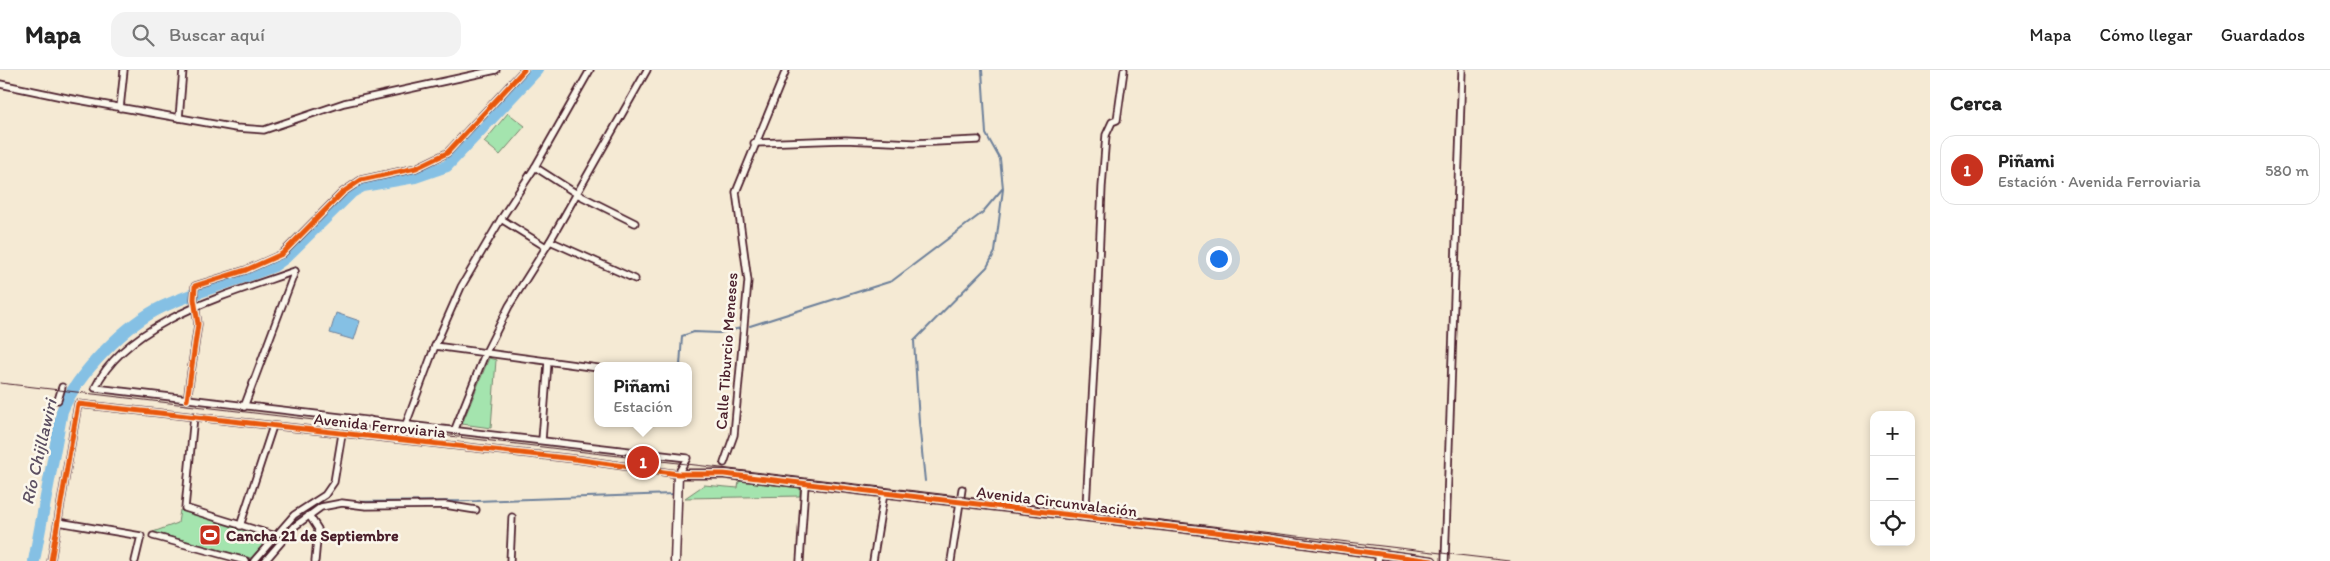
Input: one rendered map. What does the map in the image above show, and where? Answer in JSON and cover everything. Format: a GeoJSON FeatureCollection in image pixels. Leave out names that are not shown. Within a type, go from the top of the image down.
{"type":"FeatureCollection","features":[{"type":"Feature","properties":{"kind":"street"},"geometry":{"type":"LineString","coordinates":[[120,108],[124,70]]}},
{"type":"Feature","properties":{"kind":"street"},"geometry":{"type":"LineString","coordinates":[[178,118],[184,70]]}},
{"type":"Feature","properties":{"kind":"street"},"geometry":{"type":"LineString","coordinates":[[0,84],[120,108],[236,128],[264,130],[344,103],[495,70]]}},
{"type":"Feature","properties":{"kind":"street"},"geometry":{"type":"LineString","coordinates":[[188,400],[198,324],[194,299],[195,286],[246,270],[282,254],[342,192],[361,180],[416,168],[447,153],[524,70]]}},
{"type":"Feature","properties":{"kind":"street"},"geometry":{"type":"LineString","coordinates":[[406,424],[435,346],[461,287],[501,219],[535,167],[590,70]]}},
{"type":"Feature","properties":{"kind":"street"},"geometry":{"type":"LineString","coordinates":[[455,430],[484,354],[509,306],[548,244],[648,70]]}},
{"type":"Feature","properties":{"kind":"street","name":"Calle Tiburcio Meneses"},"geometry":{"type":"LineString","coordinates":[[724,462],[734,435],[748,281],[736,192],[754,143],[786,70]]}},
{"type":"Feature","properties":{"kind":"street"},"geometry":{"type":"LineString","coordinates":[[1086,506],[1106,135],[1112,122],[1117,120],[1124,70]]}},
{"type":"Feature","properties":{"kind":"street"},"geometry":{"type":"LineString","coordinates":[[1445,561],[1462,70]]}},
{"type":"Feature","properties":{"kind":"street"},"geometry":{"type":"LineString","coordinates":[[754,143],[845,140],[914,143],[978,140]]}},
{"type":"Feature","properties":{"kind":"street"},"geometry":{"type":"LineString","coordinates":[[535,167],[577,194],[635,223]]}},
{"type":"Feature","properties":{"kind":"street"},"geometry":{"type":"LineString","coordinates":[[501,219],[548,244],[635,279]]}},
{"type":"Feature","properties":{"kind":"street"},"geometry":{"type":"LineString","coordinates":[[196,306],[295,270],[244,407]]}},
{"type":"Feature","properties":{"kind":"street","name":"Avenida Ferroviaria"},"geometry":{"type":"LineString","coordinates":[[58,522],[78,404],[576,459],[678,474],[687,458],[94,388],[102,371],[121,353],[159,324],[196,306]]}},
{"type":"Feature","properties":{"kind":"street"},"geometry":{"type":"LineString","coordinates":[[435,346],[594,368]]}},
{"type":"Feature","properties":{"kind":"street"},"geometry":{"type":"LineString","coordinates":[[542,440],[548,362]]}},
{"type":"Feature","properties":{"kind":"street"},"geometry":{"type":"LineString","coordinates":[[58,400],[62,387]]}},
{"type":"Feature","properties":{"kind":"street"},"geometry":{"type":"LineString","coordinates":[[194,416],[185,508],[276,536]]}},
{"type":"Feature","properties":{"kind":"street"},"geometry":{"type":"LineString","coordinates":[[360,435],[370,420]]}},
{"type":"Feature","properties":{"kind":"street"},"geometry":{"type":"LineString","coordinates":[[240,526],[273,426]]}},
{"type":"Feature","properties":{"kind":"street"},"geometry":{"type":"LineString","coordinates":[[254,561],[294,515],[325,495],[334,482],[342,434]]}},
{"type":"Feature","properties":{"kind":"street"},"geometry":{"type":"LineString","coordinates":[[675,561],[678,474]]}},
{"type":"Feature","properties":{"kind":"street","name":"Avenida Circunvalación"},"geometry":{"type":"LineString","coordinates":[[678,474],[724,474],[804,485],[961,502],[1379,557],[1432,561]]}},
{"type":"Feature","properties":{"kind":"street"},"geometry":{"type":"LineString","coordinates":[[800,561],[804,485]]}},
{"type":"Feature","properties":{"kind":"street"},"geometry":{"type":"LineString","coordinates":[[951,561],[962,489]]}},
{"type":"Feature","properties":{"kind":"street"},"geometry":{"type":"LineString","coordinates":[[873,561],[884,493]]}},
{"type":"Feature","properties":{"kind":"street"},"geometry":{"type":"LineString","coordinates":[[265,561],[295,526],[321,507],[342,504],[366,506],[445,505],[476,510]]}},
{"type":"Feature","properties":{"kind":"street"},"geometry":{"type":"LineString","coordinates":[[309,515],[318,530],[315,561]]}},
{"type":"Feature","properties":{"kind":"street"},"geometry":{"type":"LineString","coordinates":[[510,561],[512,517]]}},
{"type":"Feature","properties":{"kind":"street"},"geometry":{"type":"LineString","coordinates":[[51,561],[58,522],[141,536],[135,561]]}},
{"type":"Feature","properties":{"kind":"street"},"geometry":{"type":"LineString","coordinates":[[153,536],[246,561]]}},
{"type":"Feature","properties":{"kind":"green space"},"geometry":{"type":"Polygon","coordinates":[[[508,113],[525,126],[500,155],[484,142],[508,113]]]}},
{"type":"Feature","properties":{"kind":"green space"},"geometry":{"type":"Polygon","coordinates":[[[489,358],[496,360],[491,428],[462,424],[489,358]]]}},
{"type":"Feature","properties":{"kind":"green space"},"geometry":{"type":"Polygon","coordinates":[[[739,481],[800,488],[800,496],[685,498],[704,485],[738,488],[739,481]]]}},
{"type":"Feature","properties":{"kind":"green space"},"geometry":{"type":"Polygon","coordinates":[[[180,510],[260,534],[265,542],[251,558],[153,532],[178,523],[180,510]]]}},
{"type":"Feature","properties":{"kind":"water"},"geometry":{"type":"Polygon","coordinates":[[[336,313],[360,321],[354,340],[330,333],[336,313]]]}},
{"type":"Feature","properties":{"kind":"waterway","name":"Río Chijllawiri"},"geometry":{"type":"LineString","coordinates":[[34,561],[62,411],[79,382],[104,351],[133,325],[162,307],[274,266],[285,258],[352,192],[363,186],[415,177],[447,166],[537,70]]}},
{"type":"Feature","properties":{"kind":"waterway"},"geometry":{"type":"LineString","coordinates":[[750,326],[892,281],[982,213],[1003,188],[1000,159],[986,134],[982,70]]}},
{"type":"Feature","properties":{"kind":"waterway"},"geometry":{"type":"LineString","coordinates":[[925,481],[914,341],[987,267],[995,252],[1003,189]]}},
{"type":"Feature","properties":{"kind":"waterway"},"geometry":{"type":"LineString","coordinates":[[680,362],[682,336],[694,332],[719,333],[741,328]]}},
{"type":"Feature","properties":{"kind":"waterway"},"geometry":{"type":"LineString","coordinates":[[334,502],[477,501],[673,494],[674,481]]}},
{"type":"Feature","properties":{"kind":"waterway"},"geometry":{"type":"LineString","coordinates":[[260,561],[296,520],[314,509]]}},
{"type":"Feature","properties":{"kind":"tram line"},"geometry":{"type":"LineString","coordinates":[[0,383],[1509,561]]}},
{"type":"Feature","properties":{"kind":"cycle path"},"geometry":{"type":"LineString","coordinates":[[187,400],[198,324],[194,299],[195,286],[246,270],[282,254],[343,192],[361,180],[416,168],[447,153],[524,70]]}},
{"type":"Feature","properties":{"kind":"cycle path"},"geometry":{"type":"LineString","coordinates":[[51,561],[78,404],[575,459],[678,474],[724,474],[1240,535],[1432,561]]}},
{"type":"Feature","properties":{"kind":"place","name":"Piñami"},"geometry":{"type":"Point","coordinates":[643,462]}},
{"type":"Feature","properties":{"kind":"place","name":"Cancha 21 de Septiembre"},"geometry":{"type":"Point","coordinates":[210,535]}}]}
